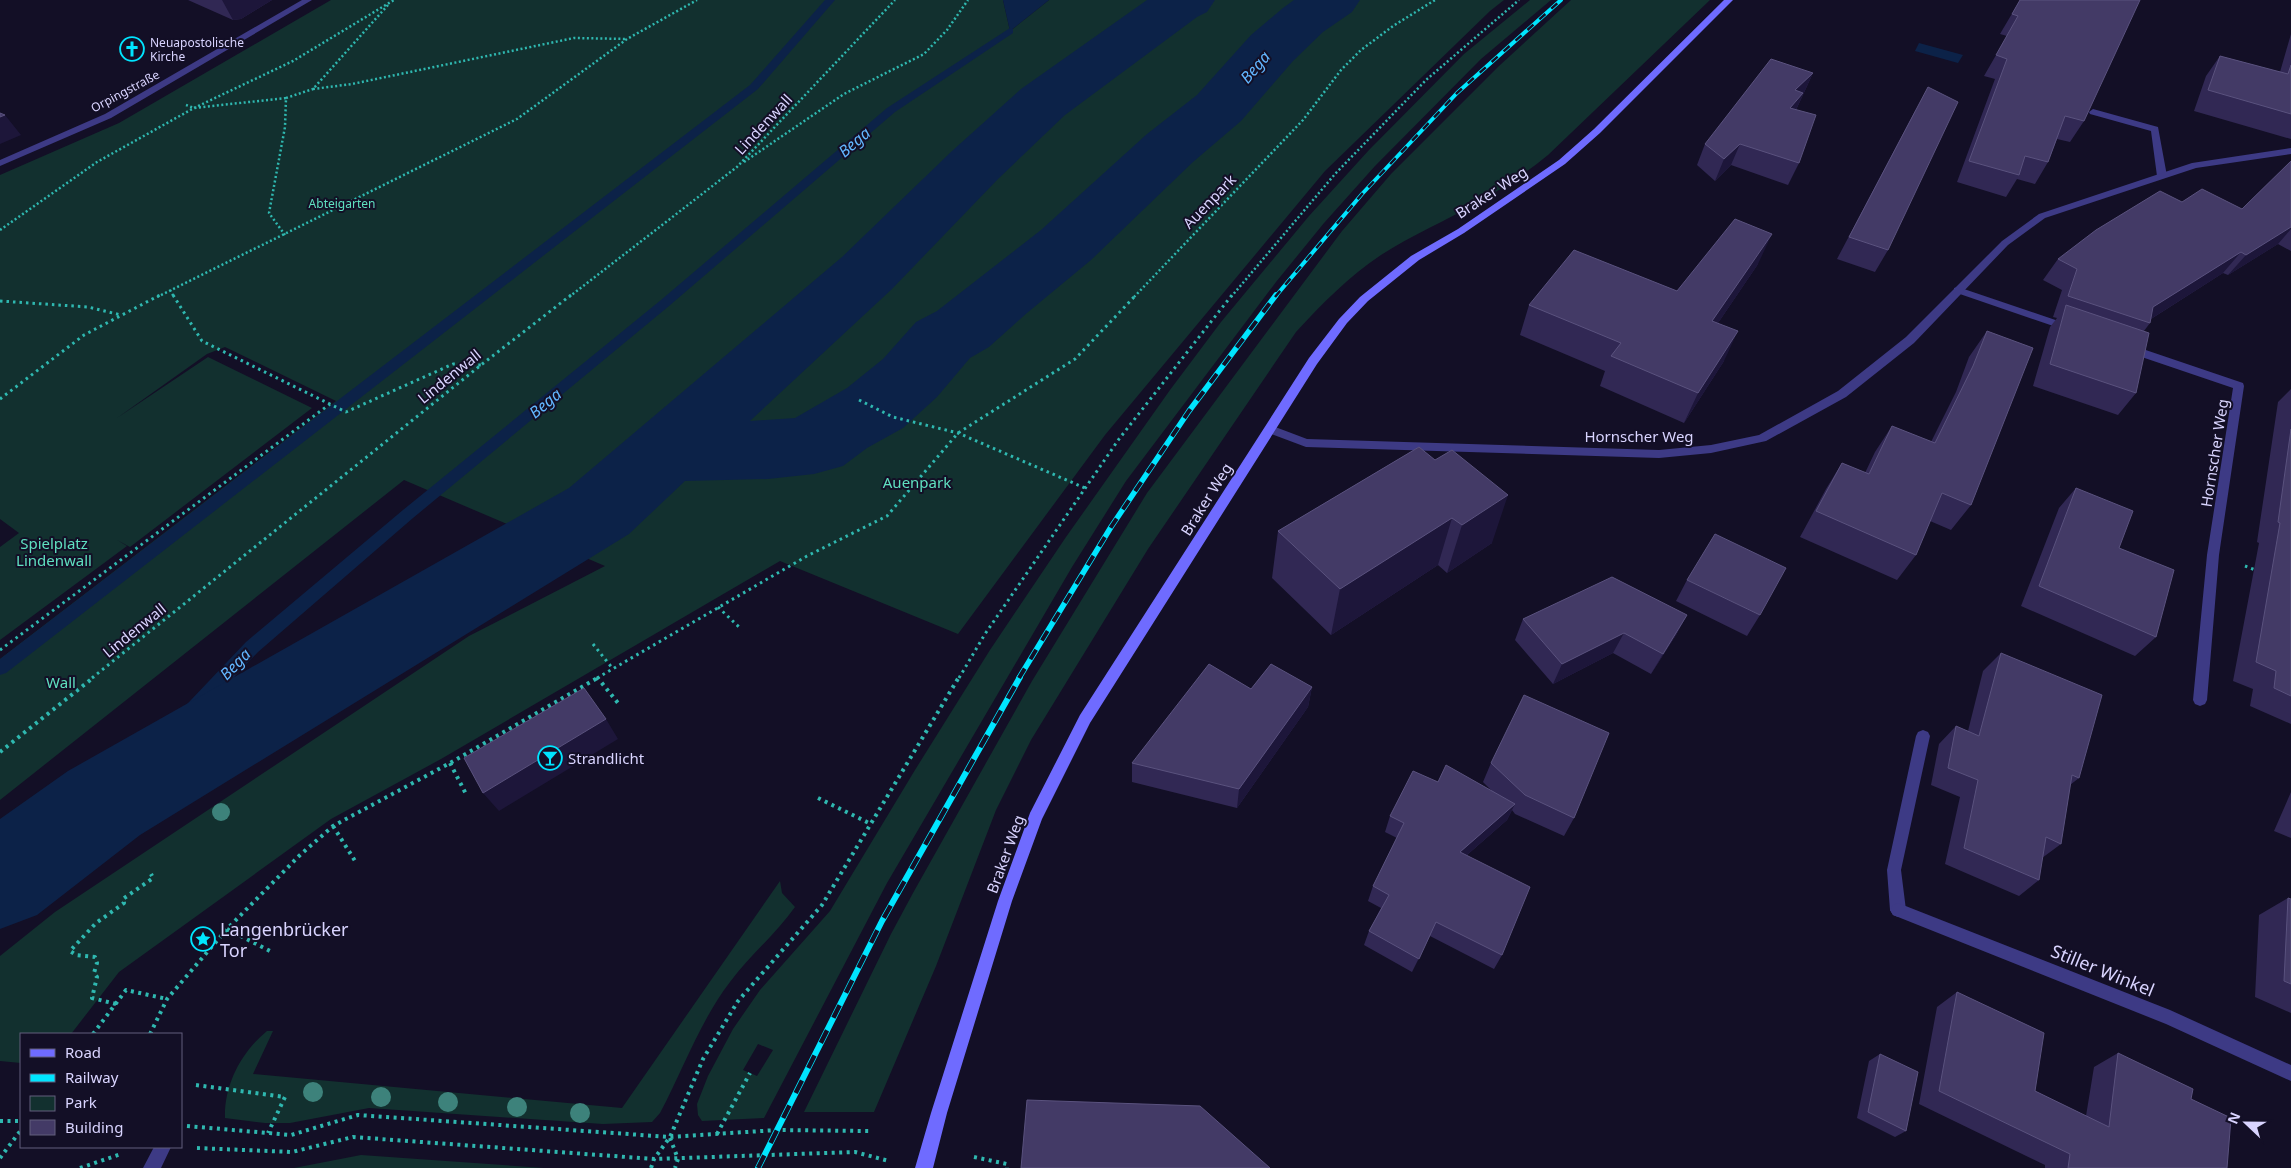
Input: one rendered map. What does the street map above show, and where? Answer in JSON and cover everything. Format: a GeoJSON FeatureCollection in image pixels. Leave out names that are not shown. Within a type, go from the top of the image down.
{"type":"FeatureCollection","features":[{"type":"Feature","properties":{"kind":"street","name":"Orpingstraße"},"geometry":{"type":"LineString","coordinates":[[0,163],[108,116],[150,94],[308,0]]}},
{"type":"Feature","properties":{"kind":"street","name":"Braker Weg"},"geometry":{"type":"LineString","coordinates":[[924,1168],[939,1112],[1034,818],[1085,719],[1313,361],[1342,321],[1364,299],[1414,258],[1461,231],[1562,162],[1597,131],[1730,0]]}},
{"type":"Feature","properties":{"kind":"street"},"geometry":{"type":"LineString","coordinates":[[2093,112],[2155,129],[2162,176]]}},
{"type":"Feature","properties":{"kind":"street","name":"Hornscher Weg"},"geometry":{"type":"LineString","coordinates":[[1270,429],[1306,443],[1659,454],[1711,450],[1762,438],[1842,394],[1910,340],[2005,244],[2042,216],[2195,165],[2291,151]]}},
{"type":"Feature","properties":{"kind":"street"},"geometry":{"type":"LineString","coordinates":[[1958,290],[2080,332]]}},
{"type":"Feature","properties":{"kind":"street","name":"Hornscher Weg"},"geometry":{"type":"LineString","coordinates":[[2117,344],[2239,386],[2213,555],[2200,700]]}},
{"type":"Feature","properties":{"kind":"street","name":"Stiller Winkel"},"geometry":{"type":"LineString","coordinates":[[1923,736],[1894,870],[1898,910],[2170,1018],[2291,1073]]}},
{"type":"Feature","properties":{"kind":"street"},"geometry":{"type":"LineString","coordinates":[[152,1168],[162,1148]]}},
{"type":"Feature","properties":{"kind":"path"},"geometry":{"type":"LineString","coordinates":[[0,399],[84,336],[122,315],[518,119],[627,39],[697,0]]}},
{"type":"Feature","properties":{"kind":"path","name":"Lindenwall"},"geometry":{"type":"LineString","coordinates":[[0,752],[481,365],[738,167],[895,0]]}},
{"type":"Feature","properties":{"kind":"path"},"geometry":{"type":"LineString","coordinates":[[738,167],[844,94],[924,54],[948,30],[968,0]]}},
{"type":"Feature","properties":{"kind":"path","name":"Auenpark"},"geometry":{"type":"LineString","coordinates":[[150,1033],[167,999],[227,929],[299,856],[333,826],[450,763],[807,556],[887,516],[958,433],[1076,358],[1303,120],[1341,70],[1360,50],[1393,26],[1435,0]]}},
{"type":"Feature","properties":{"kind":"path"},"geometry":{"type":"LineString","coordinates":[[651,1168],[654,1159],[670,1137],[702,1059],[738,1001],[822,905],[848,865],[869,823],[986,634],[1119,439],[1235,291],[1335,174],[1426,80],[1518,0]]}},
{"type":"Feature","properties":{"kind":"path"},"geometry":{"type":"LineString","coordinates":[[313,89],[392,1]]}},
{"type":"Feature","properties":{"kind":"path"},"geometry":{"type":"LineString","coordinates":[[0,230],[97,162],[194,108],[293,62],[392,1]]}},
{"type":"Feature","properties":{"kind":"path"},"geometry":{"type":"LineString","coordinates":[[150,94],[194,108],[286,98],[313,89],[352,84],[574,38],[627,39]]}},
{"type":"Feature","properties":{"kind":"path"},"geometry":{"type":"LineString","coordinates":[[285,235],[269,213],[285,127],[286,98]]}},
{"type":"Feature","properties":{"kind":"path"},"geometry":{"type":"LineString","coordinates":[[170,290],[202,341],[346,412],[453,364],[481,365]]}},
{"type":"Feature","properties":{"kind":"path"},"geometry":{"type":"LineString","coordinates":[[0,301],[88,307],[122,315]]}},
{"type":"Feature","properties":{"kind":"path"},"geometry":{"type":"LineString","coordinates":[[859,400],[893,417],[958,433],[1085,488]]}},
{"type":"Feature","properties":{"kind":"path"},"geometry":{"type":"LineString","coordinates":[[0,650],[330,404]]}},
{"type":"Feature","properties":{"kind":"path"},"geometry":{"type":"LineString","coordinates":[[2213,555],[2263,573]]}},
{"type":"Feature","properties":{"kind":"path"},"geometry":{"type":"LineString","coordinates":[[718,607],[740,628]]}},
{"type":"Feature","properties":{"kind":"path"},"geometry":{"type":"LineString","coordinates":[[593,644],[613,668]]}},
{"type":"Feature","properties":{"kind":"path"},"geometry":{"type":"LineString","coordinates":[[597,677],[618,704]]}},
{"type":"Feature","properties":{"kind":"path"},"geometry":{"type":"LineString","coordinates":[[450,763],[467,796]]}},
{"type":"Feature","properties":{"kind":"path"},"geometry":{"type":"LineString","coordinates":[[818,798],[869,823]]}},
{"type":"Feature","properties":{"kind":"path"},"geometry":{"type":"LineString","coordinates":[[333,826],[357,864]]}},
{"type":"Feature","properties":{"kind":"path"},"geometry":{"type":"LineString","coordinates":[[116,1004],[92,998],[97,977],[94,973],[97,963],[95,957],[76,954],[70,951],[96,923],[124,904],[123,899],[153,878],[151,874]]}},
{"type":"Feature","properties":{"kind":"path"},"geometry":{"type":"LineString","coordinates":[[227,929],[270,951]]}},
{"type":"Feature","properties":{"kind":"path"},"geometry":{"type":"LineString","coordinates":[[94,1033],[126,990],[167,999]]}},
{"type":"Feature","properties":{"kind":"path"},"geometry":{"type":"LineString","coordinates":[[717,1135],[750,1073]]}},
{"type":"Feature","properties":{"kind":"path"},"geometry":{"type":"LineString","coordinates":[[196,1085],[285,1097],[268,1133]]}},
{"type":"Feature","properties":{"kind":"path"},"geometry":{"type":"LineString","coordinates":[[182,1126],[291,1135],[358,1115],[670,1137],[777,1130],[869,1131]]}},
{"type":"Feature","properties":{"kind":"path"},"geometry":{"type":"LineString","coordinates":[[0,1121],[20,1121]]}},
{"type":"Feature","properties":{"kind":"path"},"geometry":{"type":"LineString","coordinates":[[0,1158],[20,1131]]}},
{"type":"Feature","properties":{"kind":"path"},"geometry":{"type":"LineString","coordinates":[[190,1148],[292,1152],[353,1137],[654,1159],[855,1152],[900,1163]]}},
{"type":"Feature","properties":{"kind":"path"},"geometry":{"type":"LineString","coordinates":[[670,1137],[678,1159],[676,1168]]}},
{"type":"Feature","properties":{"kind":"path"},"geometry":{"type":"LineString","coordinates":[[80,1168],[123,1153]]}},
{"type":"Feature","properties":{"kind":"path"},"geometry":{"type":"LineString","coordinates":[[974,1157],[1008,1164],[1007,1168]]}},
{"type":"Feature","properties":{"kind":"green space"},"geometry":{"type":"Polygon","coordinates":[[[331,0],[1003,0],[1010,31],[1049,0],[1504,0],[1490,11],[1325,171],[1105,435],[958,634],[780,561],[441,759],[331,819],[119,972],[72,1033],[20,1033],[20,1063],[0,1061],[0,956],[55,912],[469,636],[605,566],[404,480],[0,800],[0,659],[336,401],[225,347],[207,354],[117,418],[208,357],[312,408],[130,547],[117,540],[127,546],[0,640],[0,547],[19,533],[0,519],[0,175],[119,123],[331,0]]]}},
{"type":"Feature","properties":{"kind":"green space"},"geometry":{"type":"Polygon","coordinates":[[[1530,0],[1551,0],[1481,59],[1375,166],[1324,223],[1276,282],[1126,481],[1072,567],[887,883],[764,1118],[702,1121],[698,1115],[697,1104],[708,1076],[733,1029],[760,990],[830,911],[990,650],[1066,537],[1170,390],[1221,322],[1309,216],[1369,150],[1464,54],[1530,0]],[[758,1044],[743,1070],[757,1076],[773,1050],[758,1044]]]}},
{"type":"Feature","properties":{"kind":"green space"},"geometry":{"type":"Polygon","coordinates":[[[1571,0],[1710,0],[1548,155],[1488,197],[1405,241],[1369,263],[1336,291],[1296,332],[1148,549],[1031,740],[996,810],[936,966],[874,1112],[804,1112],[913,893],[1032,681],[1147,493],[1342,231],[1391,174],[1499,66],[1571,0]]]}},
{"type":"Feature","properties":{"kind":"green space"},"geometry":{"type":"Polygon","coordinates":[[[780,881],[782,893],[795,907],[738,972],[719,997],[701,1029],[660,1113],[652,1122],[603,1124],[369,1108],[290,1123],[265,1123],[225,1118],[227,1093],[236,1070],[249,1049],[267,1031],[273,1031],[253,1074],[622,1108],[780,881]]]}},
{"type":"Feature","properties":{"kind":"green space"},"geometry":{"type":"Polygon","coordinates":[[[361,1155],[544,1168],[294,1168],[361,1155]]]}},
{"type":"Feature","properties":{"kind":"water"},"geometry":{"type":"Polygon","coordinates":[[[1003,0],[1049,0],[1010,31],[1003,0]]]}},
{"type":"Feature","properties":{"kind":"water"},"geometry":{"type":"Polygon","coordinates":[[[1919,43],[1963,55],[1958,63],[1915,51],[1919,43]]]}},
{"type":"Feature","properties":{"kind":"building"},"geometry":{"type":"Polygon","coordinates":[[[2020,0],[2140,0],[2084,121],[2065,116],[2048,162],[2025,156],[2019,175],[1969,161],[2007,59],[1996,55],[2018,16],[2012,14],[2020,0]]]}},
{"type":"Feature","properties":{"kind":"building"},"geometry":{"type":"Polygon","coordinates":[[[2220,56],[2288,74],[2291,65],[2291,114],[2208,90],[2220,56]]]}},
{"type":"Feature","properties":{"kind":"building"},"geometry":{"type":"Polygon","coordinates":[[[1771,59],[1813,73],[1795,90],[1803,93],[1790,108],[1816,115],[1799,163],[1740,144],[1724,159],[1705,144],[1771,59]]]}},
{"type":"Feature","properties":{"kind":"building"},"geometry":{"type":"Polygon","coordinates":[[[1928,87],[1958,102],[1888,250],[1849,237],[1928,87]]]}},
{"type":"Feature","properties":{"kind":"building"},"geometry":{"type":"Polygon","coordinates":[[[2291,161],[2291,227],[2246,255],[2241,252],[2153,307],[2150,323],[2068,296],[2077,269],[2058,259],[2096,230],[2160,191],[2182,202],[2202,189],[2242,209],[2291,161]]]}},
{"type":"Feature","properties":{"kind":"building"},"geometry":{"type":"Polygon","coordinates":[[[1735,219],[1772,234],[1712,321],[1738,331],[1698,393],[1611,356],[1621,343],[1529,305],[1574,250],[1677,291],[1735,219]]]}},
{"type":"Feature","properties":{"kind":"building"},"geometry":{"type":"Polygon","coordinates":[[[2066,305],[2149,333],[2136,393],[2050,364],[2066,305]]]}},
{"type":"Feature","properties":{"kind":"building"},"geometry":{"type":"Polygon","coordinates":[[[1987,331],[2033,348],[1971,505],[1942,493],[1916,555],[1816,511],[1842,463],[1869,474],[1892,426],[1935,443],[1973,366],[1987,331]]]}},
{"type":"Feature","properties":{"kind":"building"},"geometry":{"type":"Polygon","coordinates":[[[2291,429],[2291,696],[2274,688],[2276,671],[2256,662],[2280,523],[2278,522],[2291,429]]]}},
{"type":"Feature","properties":{"kind":"building"},"geometry":{"type":"Polygon","coordinates":[[[1419,447],[1435,460],[1452,450],[1508,495],[1462,525],[1452,518],[1340,589],[1278,531],[1419,447]]]}},
{"type":"Feature","properties":{"kind":"building"},"geometry":{"type":"Polygon","coordinates":[[[2076,488],[2133,511],[2119,548],[2174,570],[2156,637],[2039,586],[2076,488]]]}},
{"type":"Feature","properties":{"kind":"building"},"geometry":{"type":"Polygon","coordinates":[[[1715,534],[1786,568],[1760,615],[1687,580],[1715,534]]]}},
{"type":"Feature","properties":{"kind":"building"},"geometry":{"type":"Polygon","coordinates":[[[1612,577],[1687,615],[1663,654],[1624,633],[1562,664],[1523,619],[1612,577]]]}},
{"type":"Feature","properties":{"kind":"building"},"geometry":{"type":"Polygon","coordinates":[[[2001,653],[2102,695],[2079,778],[2072,775],[2061,844],[2046,837],[2039,880],[1964,848],[1978,780],[1948,768],[1956,726],[1979,736],[2001,653]]]}},
{"type":"Feature","properties":{"kind":"building"},"geometry":{"type":"Polygon","coordinates":[[[1209,664],[1251,689],[1271,664],[1312,687],[1239,789],[1132,763],[1209,664]]]}},
{"type":"Feature","properties":{"kind":"building"},"geometry":{"type":"Polygon","coordinates":[[[584,688],[606,719],[483,793],[464,758],[584,688]]]}},
{"type":"Feature","properties":{"kind":"building"},"geometry":{"type":"Polygon","coordinates":[[[1524,695],[1609,733],[1574,818],[1525,795],[1491,763],[1524,695]]]}},
{"type":"Feature","properties":{"kind":"building"},"geometry":{"type":"Polygon","coordinates":[[[1446,765],[1515,804],[1460,852],[1530,887],[1502,955],[1436,922],[1419,959],[1369,931],[1389,895],[1373,886],[1404,823],[1390,816],[1413,771],[1438,782],[1446,765]]]}},
{"type":"Feature","properties":{"kind":"building"},"geometry":{"type":"Polygon","coordinates":[[[2288,898],[2291,899],[2291,984],[2284,981],[2288,898]]]}},
{"type":"Feature","properties":{"kind":"building"},"geometry":{"type":"Polygon","coordinates":[[[1957,992],[2044,1033],[2035,1091],[2109,1127],[2118,1053],[2193,1089],[2191,1099],[2231,1118],[2227,1168],[2068,1168],[2070,1154],[1939,1091],[1957,992]]]}},
{"type":"Feature","properties":{"kind":"building"},"geometry":{"type":"Polygon","coordinates":[[[1880,1054],[1918,1072],[1906,1131],[1868,1112],[1880,1054]]]}},
{"type":"Feature","properties":{"kind":"building"},"geometry":{"type":"Polygon","coordinates":[[[1027,1100],[1200,1106],[1270,1168],[1021,1168],[1027,1100]]]}},
{"type":"Feature","properties":{"kind":"waterway"},"geometry":{"type":"LineString","coordinates":[[0,668],[754,87],[830,0]]}},
{"type":"Feature","properties":{"kind":"waterway","name":"Bega"},"geometry":{"type":"LineString","coordinates":[[0,880],[104,803],[599,511],[867,273],[975,165],[1043,102],[1177,5],[1187,0]]}},
{"type":"Feature","properties":{"kind":"waterway","name":"Bega"},"geometry":{"type":"LineString","coordinates":[[666,452],[768,450],[814,445],[839,428],[875,408],[910,378],[943,340],[963,329],[1001,296],[1066,245],[1170,148],[1219,108],[1272,48],[1303,20],[1332,0]]}},
{"type":"Feature","properties":{"kind":"waterway","name":"Bega"},"geometry":{"type":"LineString","coordinates":[[104,803],[252,647],[408,514],[665,303],[891,110],[1010,31]]}},
{"type":"Feature","properties":{"kind":"railway"},"geometry":{"type":"LineString","coordinates":[[1275,297],[1362,194],[1457,93],[1561,0]]}},
{"type":"Feature","properties":{"kind":"railway"},"geometry":{"type":"LineString","coordinates":[[1019,678],[1111,527],[1189,411],[1276,295]]}},
{"type":"Feature","properties":{"kind":"railway"},"geometry":{"type":"LineString","coordinates":[[758,1168],[882,921],[1020,677]]}},
{"type":"Feature","properties":{"kind":"place","name":"Neuapostolische Kirche"},"geometry":{"type":"Point","coordinates":[132,49]}},
{"type":"Feature","properties":{"kind":"place","name":"Strandlicht"},"geometry":{"type":"Point","coordinates":[550,758]}},
{"type":"Feature","properties":{"kind":"place","name":"Langenbrücker Tor"},"geometry":{"type":"Point","coordinates":[203,939]}},
{"type":"Feature","properties":{"kind":"park label","name":"Abteigarten"},"geometry":{"type":"Point","coordinates":[342,203]}},
{"type":"Feature","properties":{"kind":"park label","name":"Spielplatz Lindenwall"},"geometry":{"type":"Point","coordinates":[54,552]}},
{"type":"Feature","properties":{"kind":"park label","name":"Wall"},"geometry":{"type":"Point","coordinates":[61,682]}}]}
